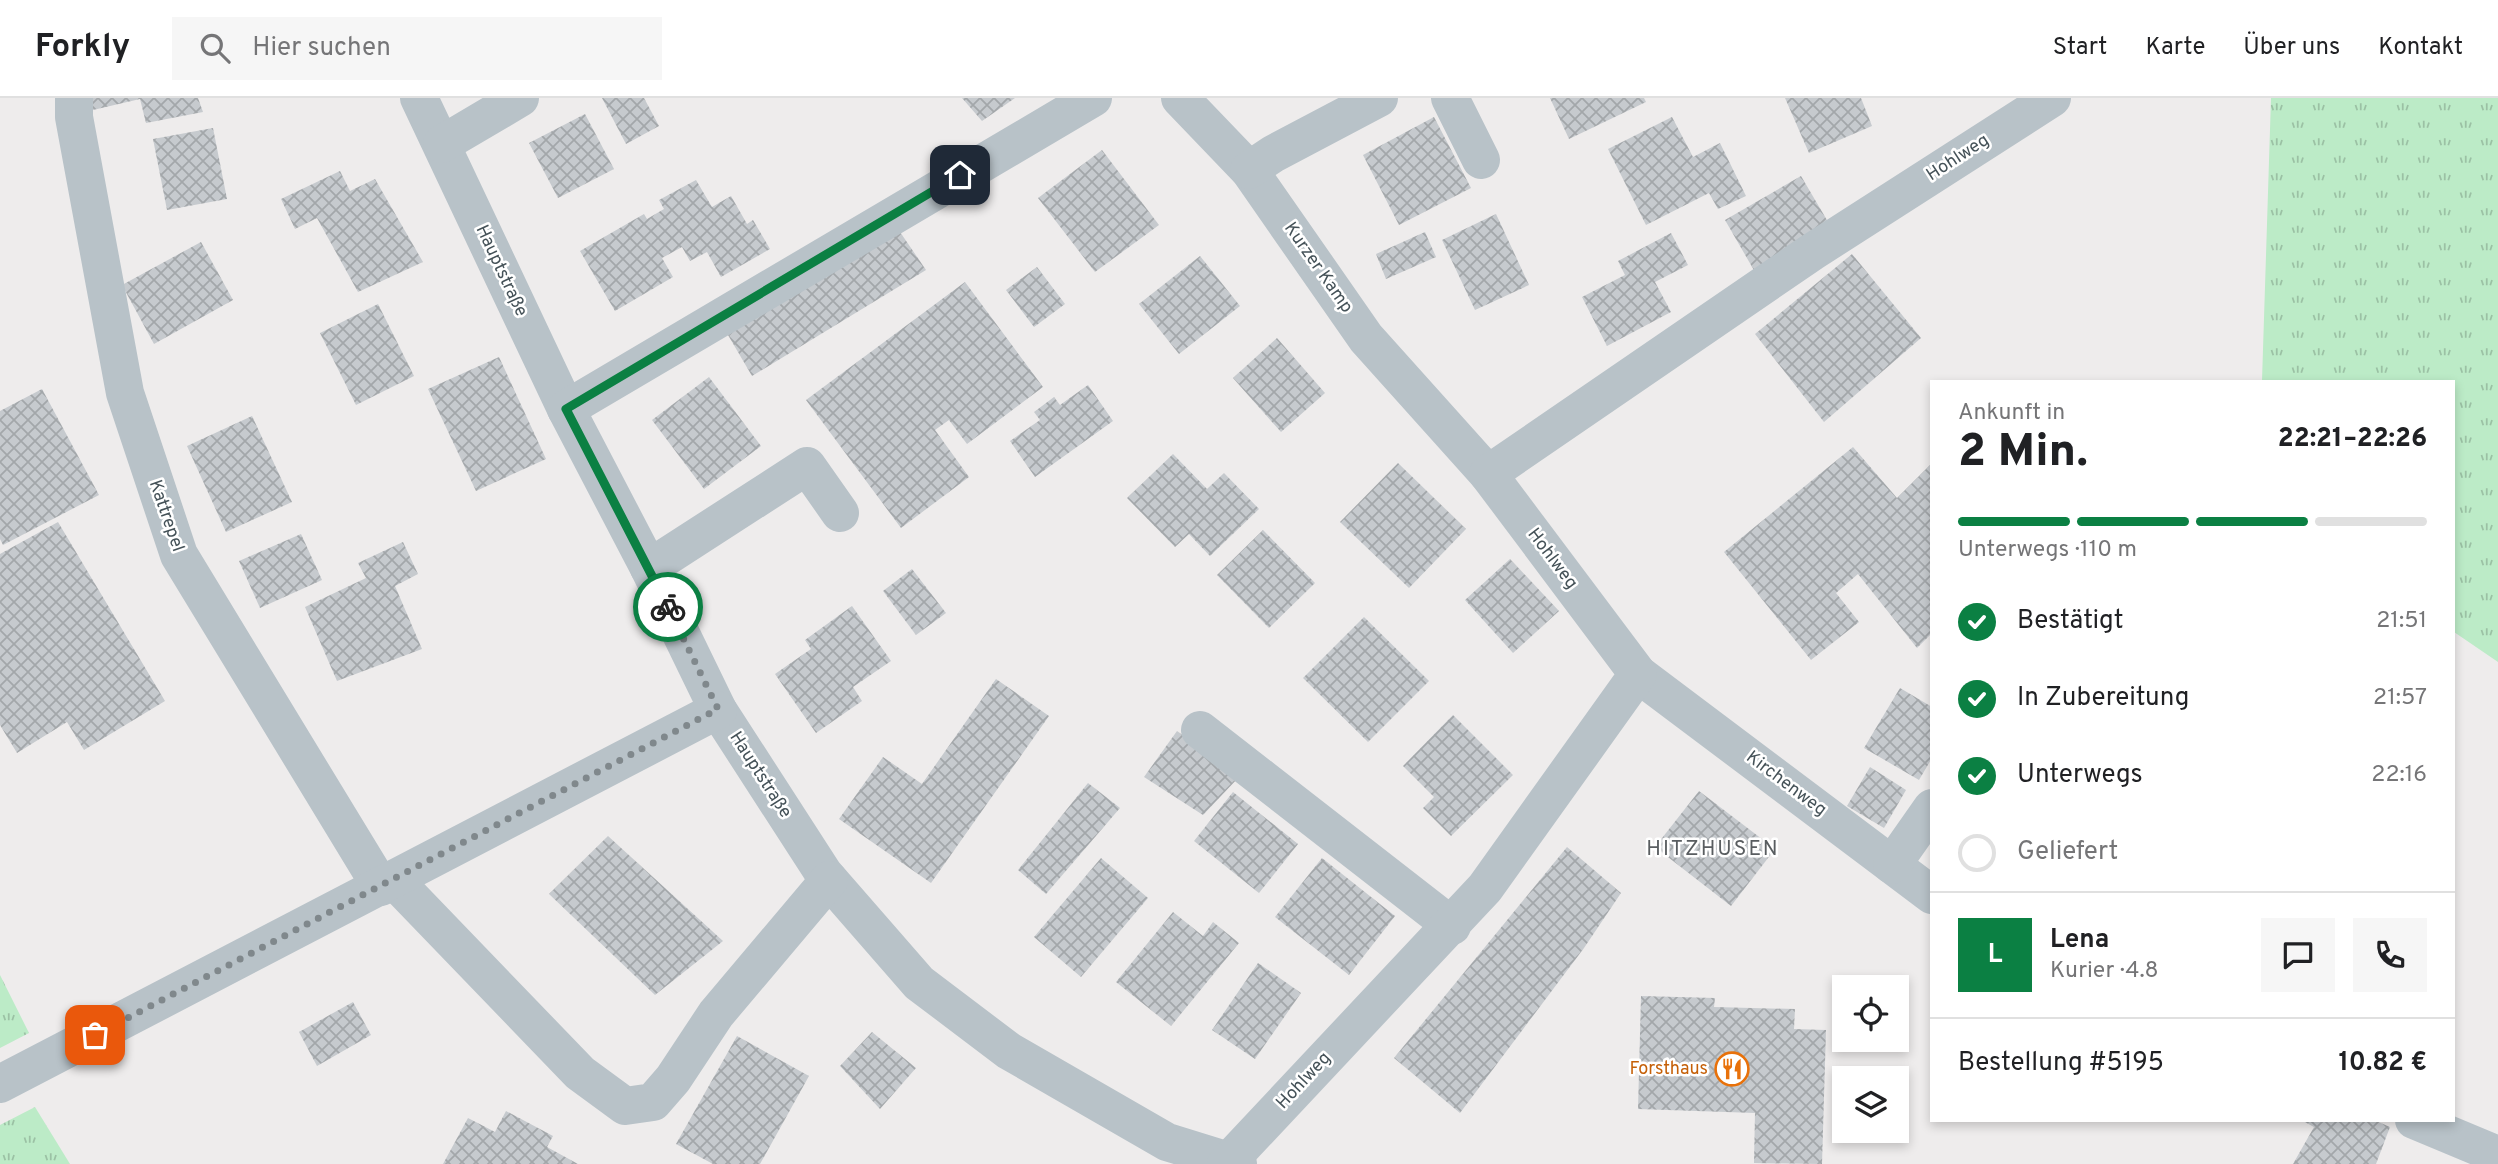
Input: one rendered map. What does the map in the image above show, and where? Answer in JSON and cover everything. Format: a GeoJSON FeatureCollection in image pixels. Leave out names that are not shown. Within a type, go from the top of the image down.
{"type":"FeatureCollection","features":[{"type":"Feature","properties":{"kind":"street","name":"Kattrepel"},"geometry":{"type":"LineString","coordinates":[[74,98],[74,117],[125,393],[179,555],[387,883],[580,1073],[625,1107],[653,1102],[673,1079],[716,1014],[829,880]]}},
{"type":"Feature","properties":{"kind":"street","name":"Hauptstraße"},"geometry":{"type":"LineString","coordinates":[[419,98],[566,409],[649,568],[718,709],[829,880],[919,983],[1009,1051],[1167,1142],[1230,1163]]}},
{"type":"Feature","properties":{"kind":"street"},"geometry":{"type":"LineString","coordinates":[[442,144],[520,98]]}},
{"type":"Feature","properties":{"kind":"street"},"geometry":{"type":"LineString","coordinates":[[566,409],[1093,98]]}},
{"type":"Feature","properties":{"kind":"street","name":"Kurzer Kamp"},"geometry":{"type":"LineString","coordinates":[[1180,98],[1249,170],[1366,338],[1489,474]]}},
{"type":"Feature","properties":{"kind":"street"},"geometry":{"type":"LineString","coordinates":[[1249,170],[1273,154],[1379,98]]}},
{"type":"Feature","properties":{"kind":"street"},"geometry":{"type":"LineString","coordinates":[[1450,98],[1481,160]]}},
{"type":"Feature","properties":{"kind":"street","name":"Hohlweg"},"geometry":{"type":"LineString","coordinates":[[1230,1163],[1485,888],[1638,674],[1489,474],[1812,252],[2052,98]]}},
{"type":"Feature","properties":{"kind":"street"},"geometry":{"type":"LineString","coordinates":[[649,568],[807,466],[840,513]]}},
{"type":"Feature","properties":{"kind":"street","name":"Kirchenweg"},"geometry":{"type":"LineString","coordinates":[[1638,674],[1930,894]]}},
{"type":"Feature","properties":{"kind":"street"},"geometry":{"type":"LineString","coordinates":[[0,1084],[718,709]]}},
{"type":"Feature","properties":{"kind":"street"},"geometry":{"type":"LineString","coordinates":[[1200,730],[1452,926]]}},
{"type":"Feature","properties":{"kind":"street"},"geometry":{"type":"LineString","coordinates":[[1892,865],[1930,811]]}},
{"type":"Feature","properties":{"kind":"street"},"geometry":{"type":"LineString","coordinates":[[2419,1122],[2498,1155]]}},
{"type":"Feature","properties":{"kind":"green space"},"geometry":{"type":"Polygon","coordinates":[[[2271,98],[2498,98],[2498,662],[2455,633],[2455,380],[2262,380],[2271,98]]]}},
{"type":"Feature","properties":{"kind":"green space"},"geometry":{"type":"Polygon","coordinates":[[[0,975],[29,1033],[0,1048],[0,975]]]}},
{"type":"Feature","properties":{"kind":"green space"},"geometry":{"type":"Polygon","coordinates":[[[35,1107],[70,1164],[0,1164],[0,1125],[35,1107]]]}},
{"type":"Feature","properties":{"kind":"building"},"geometry":{"type":"Polygon","coordinates":[[[93,98],[198,98],[203,112],[146,123],[140,99],[93,110],[93,98]]]}},
{"type":"Feature","properties":{"kind":"building"},"geometry":{"type":"Polygon","coordinates":[[[602,98],[644,98],[659,126],[626,144],[602,98]]]}},
{"type":"Feature","properties":{"kind":"building"},"geometry":{"type":"Polygon","coordinates":[[[962,98],[1015,98],[982,121],[962,98]]]}},
{"type":"Feature","properties":{"kind":"building"},"geometry":{"type":"Polygon","coordinates":[[[1550,98],[1644,98],[1646,102],[1569,139],[1550,98]]]}},
{"type":"Feature","properties":{"kind":"building"},"geometry":{"type":"Polygon","coordinates":[[[1785,98],[1861,98],[1872,126],[1809,153],[1785,98]]]}},
{"type":"Feature","properties":{"kind":"building"},"geometry":{"type":"Polygon","coordinates":[[[585,114],[614,169],[558,198],[529,143],[585,114]]]}},
{"type":"Feature","properties":{"kind":"building"},"geometry":{"type":"Polygon","coordinates":[[[1434,117],[1471,188],[1399,225],[1363,155],[1434,117]]]}},
{"type":"Feature","properties":{"kind":"building"},"geometry":{"type":"Polygon","coordinates":[[[1672,117],[1693,157],[1720,143],[1746,196],[1718,209],[1709,193],[1646,225],[1608,149],[1672,117]]]}},
{"type":"Feature","properties":{"kind":"building"},"geometry":{"type":"Polygon","coordinates":[[[213,128],[227,199],[167,210],[153,139],[213,128]]]}},
{"type":"Feature","properties":{"kind":"building"},"geometry":{"type":"Polygon","coordinates":[[[1102,150],[1159,225],[1095,272],[1038,198],[1102,150]]]}},
{"type":"Feature","properties":{"kind":"building"},"geometry":{"type":"Polygon","coordinates":[[[340,171],[350,191],[375,179],[423,262],[358,292],[317,218],[295,229],[281,199],[340,171]]]}},
{"type":"Feature","properties":{"kind":"building"},"geometry":{"type":"Polygon","coordinates":[[[1801,176],[1831,227],[1755,272],[1725,220],[1801,176]]]}},
{"type":"Feature","properties":{"kind":"building"},"geometry":{"type":"Polygon","coordinates":[[[696,180],[712,207],[731,196],[747,224],[753,220],[770,249],[721,277],[707,252],[690,261],[682,247],[662,258],[673,277],[615,311],[580,251],[644,214],[647,219],[664,209],[659,200],[696,180]]]}},
{"type":"Feature","properties":{"kind":"building"},"geometry":{"type":"Polygon","coordinates":[[[1496,214],[1529,285],[1475,310],[1442,240],[1496,214]]]}},
{"type":"Feature","properties":{"kind":"building"},"geometry":{"type":"Polygon","coordinates":[[[898,229],[926,270],[752,376],[728,335],[898,229]]]}},
{"type":"Feature","properties":{"kind":"building"},"geometry":{"type":"Polygon","coordinates":[[[1425,232],[1436,257],[1386,279],[1376,254],[1425,232]]]}},
{"type":"Feature","properties":{"kind":"building"},"geometry":{"type":"Polygon","coordinates":[[[1671,233],[1688,265],[1655,282],[1671,312],[1607,346],[1582,297],[1625,275],[1618,261],[1671,233]]]}},
{"type":"Feature","properties":{"kind":"building"},"geometry":{"type":"Polygon","coordinates":[[[201,242],[233,300],[154,344],[122,285],[201,242]]]}},
{"type":"Feature","properties":{"kind":"building"},"geometry":{"type":"Polygon","coordinates":[[[1852,254],[1921,338],[1824,422],[1755,334],[1852,254]]]}},
{"type":"Feature","properties":{"kind":"building"},"geometry":{"type":"Polygon","coordinates":[[[1200,256],[1240,306],[1179,354],[1139,304],[1200,256]]]}},
{"type":"Feature","properties":{"kind":"building"},"geometry":{"type":"Polygon","coordinates":[[[1037,267],[1065,304],[1034,327],[1006,290],[1037,267]]]}},
{"type":"Feature","properties":{"kind":"building"},"geometry":{"type":"Polygon","coordinates":[[[965,282],[1043,387],[967,444],[949,420],[935,430],[969,477],[901,528],[806,400],[965,282]]]}},
{"type":"Feature","properties":{"kind":"building"},"geometry":{"type":"Polygon","coordinates":[[[378,304],[414,376],[356,405],[320,333],[378,304]]]}},
{"type":"Feature","properties":{"kind":"building"},"geometry":{"type":"Polygon","coordinates":[[[1277,338],[1325,393],[1281,432],[1233,378],[1277,338]]]}},
{"type":"Feature","properties":{"kind":"building"},"geometry":{"type":"Polygon","coordinates":[[[499,357],[546,459],[476,491],[428,389],[499,357]]]}},
{"type":"Feature","properties":{"kind":"building"},"geometry":{"type":"Polygon","coordinates":[[[709,377],[761,446],[704,489],[652,420],[709,377]]]}},
{"type":"Feature","properties":{"kind":"building"},"geometry":{"type":"Polygon","coordinates":[[[1088,385],[1113,421],[1035,477],[1010,441],[1040,420],[1034,412],[1054,397],[1060,405],[1088,385]]]}},
{"type":"Feature","properties":{"kind":"building"},"geometry":{"type":"Polygon","coordinates":[[[42,389],[99,495],[3,545],[0,539],[0,411],[42,389]]]}},
{"type":"Feature","properties":{"kind":"building"},"geometry":{"type":"Polygon","coordinates":[[[252,416],[292,502],[226,532],[187,446],[252,416]]]}},
{"type":"Feature","properties":{"kind":"building"},"geometry":{"type":"Polygon","coordinates":[[[1853,447],[1897,498],[1930,465],[1930,635],[1917,648],[1858,574],[1836,593],[1859,622],[1811,660],[1724,552],[1853,447]]]}},
{"type":"Feature","properties":{"kind":"building"},"geometry":{"type":"Polygon","coordinates":[[[1173,454],[1207,489],[1224,473],[1259,509],[1210,556],[1189,534],[1175,547],[1127,498],[1173,454]]]}},
{"type":"Feature","properties":{"kind":"building"},"geometry":{"type":"Polygon","coordinates":[[[1398,463],[1466,529],[1409,588],[1340,522],[1398,463]]]}},
{"type":"Feature","properties":{"kind":"building"},"geometry":{"type":"Polygon","coordinates":[[[58,522],[165,701],[84,750],[67,722],[17,753],[0,725],[0,554],[58,522]]]}},
{"type":"Feature","properties":{"kind":"building"},"geometry":{"type":"Polygon","coordinates":[[[1263,530],[1315,583],[1269,628],[1217,575],[1263,530]]]}},
{"type":"Feature","properties":{"kind":"building"},"geometry":{"type":"Polygon","coordinates":[[[301,534],[322,580],[260,608],[239,561],[301,534]]]}},
{"type":"Feature","properties":{"kind":"building"},"geometry":{"type":"Polygon","coordinates":[[[403,542],[418,574],[395,586],[422,649],[337,681],[305,607],[366,578],[358,563],[403,542]]]}},
{"type":"Feature","properties":{"kind":"building"},"geometry":{"type":"Polygon","coordinates":[[[1510,559],[1559,611],[1513,653],[1465,600],[1510,559]]]}},
{"type":"Feature","properties":{"kind":"building"},"geometry":{"type":"Polygon","coordinates":[[[912,569],[946,613],[916,635],[883,591],[912,569]]]}},
{"type":"Feature","properties":{"kind":"building"},"geometry":{"type":"Polygon","coordinates":[[[852,606],[891,661],[853,687],[862,701],[816,733],[775,674],[811,649],[805,640],[852,606]]]}},
{"type":"Feature","properties":{"kind":"building"},"geometry":{"type":"Polygon","coordinates":[[[1364,617],[1429,681],[1368,742],[1303,678],[1364,617]]]}},
{"type":"Feature","properties":{"kind":"building"},"geometry":{"type":"Polygon","coordinates":[[[996,679],[1049,716],[931,883],[839,819],[883,757],[922,784],[996,679]]]}},
{"type":"Feature","properties":{"kind":"building"},"geometry":{"type":"Polygon","coordinates":[[[1900,688],[1930,706],[1930,761],[1919,780],[1864,748],[1900,688]]]}},
{"type":"Feature","properties":{"kind":"building"},"geometry":{"type":"Polygon","coordinates":[[[1453,715],[1513,775],[1451,836],[1423,808],[1434,797],[1403,766],[1453,715]]]}},
{"type":"Feature","properties":{"kind":"building"},"geometry":{"type":"Polygon","coordinates":[[[1177,731],[1239,777],[1203,815],[1144,777],[1177,731]]]}},
{"type":"Feature","properties":{"kind":"building"},"geometry":{"type":"Polygon","coordinates":[[[1870,767],[1906,790],[1884,828],[1847,806],[1870,767]]]}},
{"type":"Feature","properties":{"kind":"building"},"geometry":{"type":"Polygon","coordinates":[[[1088,783],[1120,808],[1046,894],[1018,870],[1088,783]]]}},
{"type":"Feature","properties":{"kind":"building"},"geometry":{"type":"Polygon","coordinates":[[[1699,791],[1775,849],[1731,906],[1655,847],[1699,791]]]}},
{"type":"Feature","properties":{"kind":"building"},"geometry":{"type":"Polygon","coordinates":[[[1233,792],[1298,844],[1259,893],[1194,841],[1233,792]]]}},
{"type":"Feature","properties":{"kind":"building"},"geometry":{"type":"Polygon","coordinates":[[[608,836],[723,941],[655,995],[549,894],[608,836]]]}},
{"type":"Feature","properties":{"kind":"building"},"geometry":{"type":"Polygon","coordinates":[[[1567,847],[1621,893],[1584,948],[1460,1113],[1394,1058],[1567,847]]]}},
{"type":"Feature","properties":{"kind":"building"},"geometry":{"type":"Polygon","coordinates":[[[1101,858],[1148,898],[1081,977],[1034,937],[1101,858]]]}},
{"type":"Feature","properties":{"kind":"building"},"geometry":{"type":"Polygon","coordinates":[[[1322,858],[1395,916],[1349,975],[1275,917],[1322,858]]]}},
{"type":"Feature","properties":{"kind":"building"},"geometry":{"type":"Polygon","coordinates":[[[1173,912],[1203,936],[1213,922],[1239,943],[1171,1026],[1116,982],[1173,912]]]}},
{"type":"Feature","properties":{"kind":"building"},"geometry":{"type":"Polygon","coordinates":[[[1258,963],[1301,993],[1255,1059],[1212,1030],[1258,963]]]}},
{"type":"Feature","properties":{"kind":"building","name":"Forsthaus"},"geometry":{"type":"Polygon","coordinates":[[[1641,996],[1715,998],[1714,1007],[1795,1009],[1794,1029],[1826,1030],[1822,1164],[1754,1163],[1755,1113],[1638,1109],[1641,996]]]}},
{"type":"Feature","properties":{"kind":"building"},"geometry":{"type":"Polygon","coordinates":[[[353,1002],[371,1035],[317,1066],[299,1032],[353,1002]]]}},
{"type":"Feature","properties":{"kind":"building"},"geometry":{"type":"Polygon","coordinates":[[[872,1032],[916,1068],[880,1109],[840,1066],[872,1032]]]}},
{"type":"Feature","properties":{"kind":"building"},"geometry":{"type":"Polygon","coordinates":[[[737,1036],[809,1076],[760,1164],[713,1164],[676,1144],[737,1036]]]}},
{"type":"Feature","properties":{"kind":"building"},"geometry":{"type":"Polygon","coordinates":[[[506,1111],[553,1136],[547,1147],[578,1164],[443,1164],[468,1118],[495,1132],[506,1111]]]}},
{"type":"Feature","properties":{"kind":"building"},"geometry":{"type":"Polygon","coordinates":[[[2305,1122],[2379,1122],[2390,1127],[2376,1164],[2293,1164],[2314,1127],[2305,1122]]]}},
{"type":"Feature","properties":{"kind":"way so far"},"geometry":{"type":"LineString","coordinates":[[95,1035],[718,709],[668,607]]}},
{"type":"Feature","properties":{"kind":"place","name":"Forsthaus"},"geometry":{"type":"Point","coordinates":[1732,1069]}},
{"type":"Feature","properties":{"kind":"district","name":"HITZHUSEN"},"geometry":{"type":"Point","coordinates":[1713,849]}},
{"type":"Feature","properties":{"kind":"route"},"geometry":{"type":"LineString","coordinates":[[668,607],[566,409],[960,175]]}}]}
